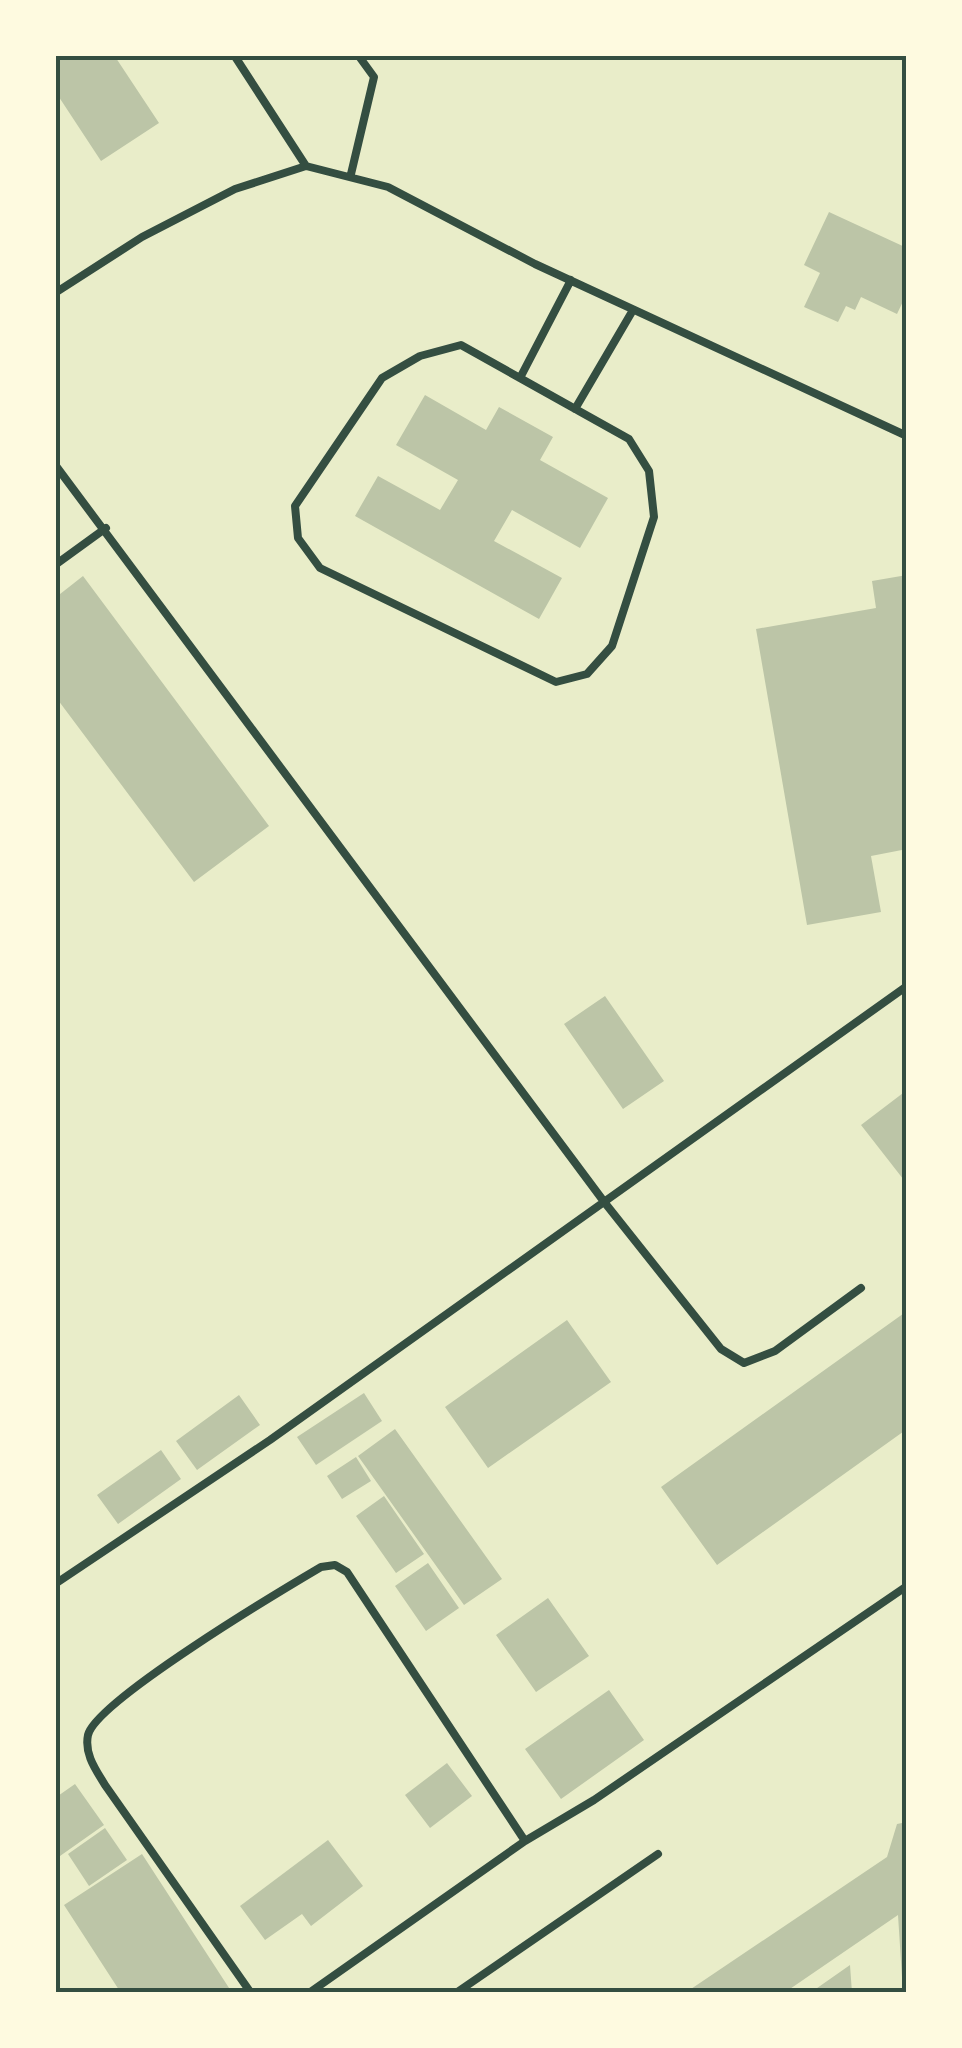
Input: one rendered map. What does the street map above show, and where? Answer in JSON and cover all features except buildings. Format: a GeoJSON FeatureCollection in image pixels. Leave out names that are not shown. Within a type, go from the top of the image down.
{"type":"FeatureCollection","features":[{"type":"Feature","properties":{"kind":"lane"},"geometry":{"type":"LineString","coordinates":[[234,55],[306,166]]}},
{"type":"Feature","properties":{"kind":"lane"},"geometry":{"type":"LineString","coordinates":[[351,174],[374,77],[358,55]]}},
{"type":"Feature","properties":{"kind":"lane"},"geometry":{"type":"LineString","coordinates":[[55,293],[142,237],[235,189],[306,166],[351,174],[388,187],[570,280],[907,436]]}},
{"type":"Feature","properties":{"kind":"lane"},"geometry":{"type":"LineString","coordinates":[[520,378],[570,280]]}},
{"type":"Feature","properties":{"kind":"lane"},"geometry":{"type":"LineString","coordinates":[[575,409],[633,310]]}},
{"type":"Feature","properties":{"kind":"lane"},"geometry":{"type":"LineString","coordinates":[[461,345],[520,378],[629,439],[649,471],[654,517],[612,646],[588,674],[556,682],[320,568],[298,538],[294,506],[382,378],[420,356],[461,345]]}},
{"type":"Feature","properties":{"kind":"lane"},"geometry":{"type":"LineString","coordinates":[[56,466],[106,528],[605,1203],[721,1350],[744,1363],[775,1351],[861,1288]]}},
{"type":"Feature","properties":{"kind":"lane"},"geometry":{"type":"LineString","coordinates":[[55,565],[106,528]]}},
{"type":"Feature","properties":{"kind":"lane"},"geometry":{"type":"LineString","coordinates":[[55,1584],[270,1440],[907,986]]}},
{"type":"Feature","properties":{"kind":"lane"},"geometry":{"type":"LineString","coordinates":[[251,1993],[105,1786],[87,1749],[88,1731],[122,1696],[321,1567],[335,1564],[346,1572],[525,1841]]}},
{"type":"Feature","properties":{"kind":"lane"},"geometry":{"type":"LineString","coordinates":[[309,1993],[525,1841],[594,1800],[907,1586]]}},
{"type":"Feature","properties":{"kind":"lane"},"geometry":{"type":"LineString","coordinates":[[893,1595],[907,1600]]}},
{"type":"Feature","properties":{"kind":"lane"},"geometry":{"type":"LineString","coordinates":[[456,1993],[658,1854]]}}]}
